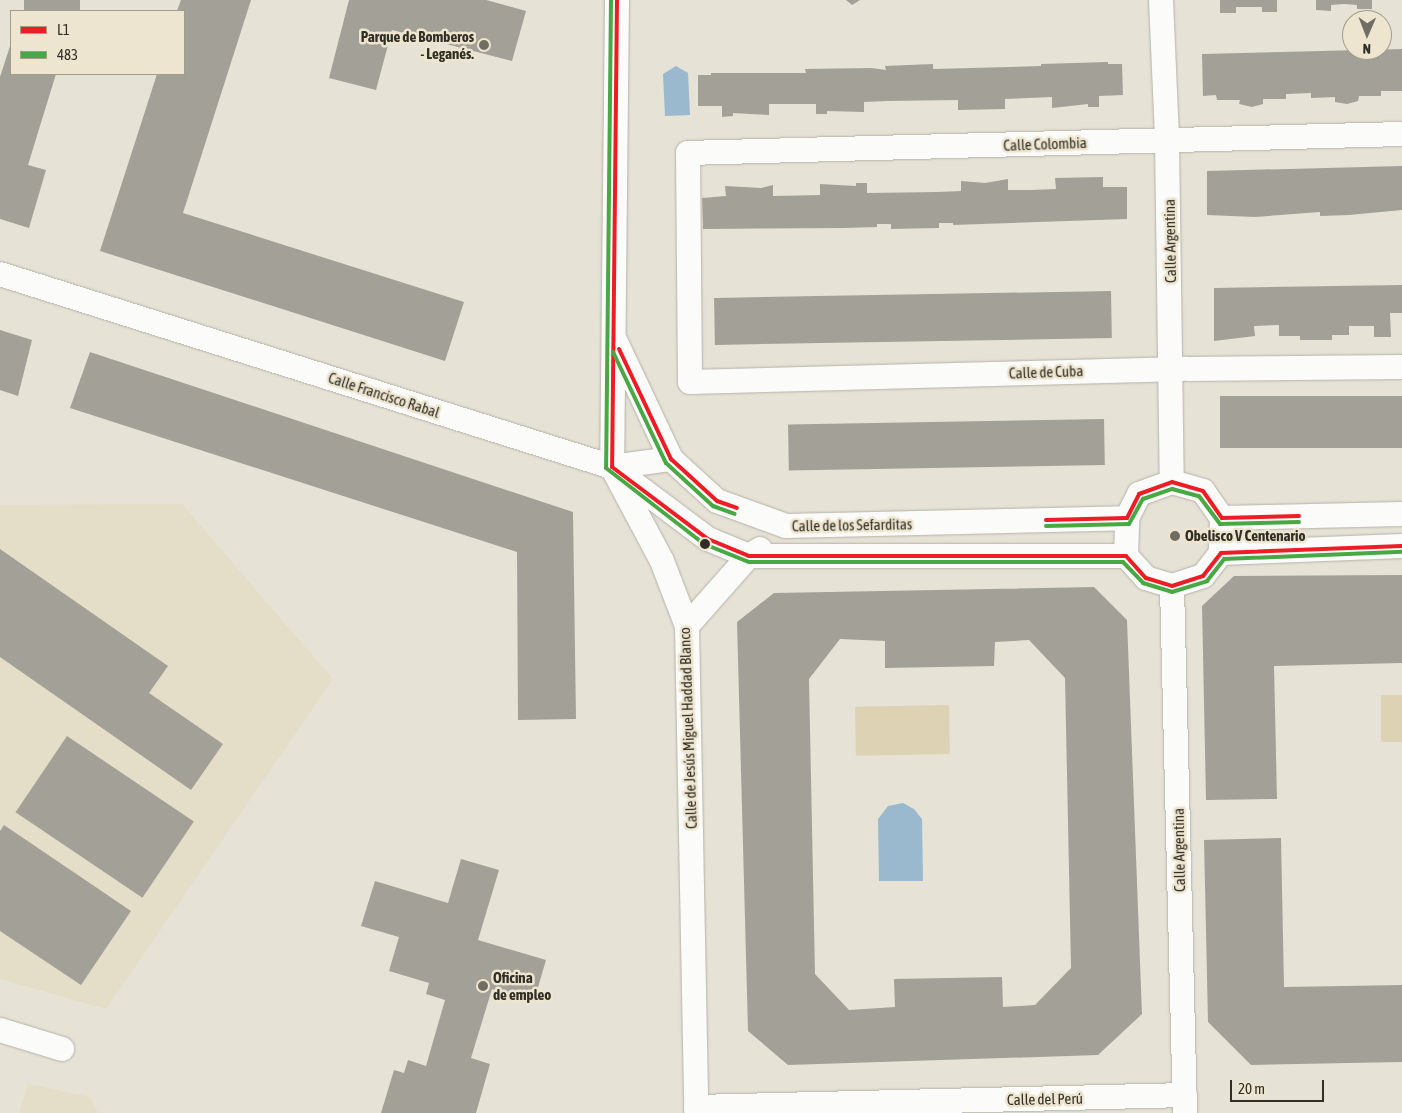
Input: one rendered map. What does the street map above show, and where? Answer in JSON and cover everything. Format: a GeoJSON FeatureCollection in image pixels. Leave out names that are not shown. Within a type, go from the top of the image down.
{"type":"FeatureCollection","features":[{"type":"Feature","properties":{"kind":"street","name":"Calle de Jesús Miguel Haddad Blanco"},"geometry":{"type":"LineString","coordinates":[[617,0],[612,467],[662,561],[687,626],[696,1110]]}},
{"type":"Feature","properties":{"kind":"street","name":"Calle Argentina"},"geometry":{"type":"LineString","coordinates":[[1161,0],[1173,369],[1172,482]]}},
{"type":"Feature","properties":{"kind":"street","name":"Calle Colombia"},"geometry":{"type":"LineString","coordinates":[[690,382],[688,153],[1402,134]]}},
{"type":"Feature","properties":{"kind":"street","name":"Calle Francisco Rabal"},"geometry":{"type":"LineString","coordinates":[[0,274],[612,467],[708,539],[749,556]]}},
{"type":"Feature","properties":{"kind":"street","name":"Calle de los Sefarditas"},"geometry":{"type":"LineString","coordinates":[[614,338],[671,459],[717,501],[786,526],[1127,518]]}},
{"type":"Feature","properties":{"kind":"street","name":"Calle de Cuba"},"geometry":{"type":"LineString","coordinates":[[690,382],[1173,369],[1402,366]]}},
{"type":"Feature","properties":{"kind":"street"},"geometry":{"type":"LineString","coordinates":[[612,467],[671,459]]}},
{"type":"Feature","properties":{"kind":"street"},"geometry":{"type":"LineString","coordinates":[[1172,482],[1203,491],[1222,518],[1221,553],[1203,576],[1172,586],[1146,578],[1126,556],[1127,518],[1139,494],[1172,482]]}},
{"type":"Feature","properties":{"kind":"street"},"geometry":{"type":"LineString","coordinates":[[1222,518],[1402,514]]}},
{"type":"Feature","properties":{"kind":"street"},"geometry":{"type":"LineString","coordinates":[[687,626],[749,556],[798,526]]}},
{"type":"Feature","properties":{"kind":"street"},"geometry":{"type":"LineString","coordinates":[[1221,553],[1402,546]]}},
{"type":"Feature","properties":{"kind":"street","name":"Calle de los Sefarditas"},"geometry":{"type":"LineString","coordinates":[[749,556],[1126,556]]}},
{"type":"Feature","properties":{"kind":"street","name":"Calle Argentina"},"geometry":{"type":"LineString","coordinates":[[1172,586],[1185,1104]]}},
{"type":"Feature","properties":{"kind":"street"},"geometry":{"type":"LineString","coordinates":[[0,1030],[62,1050]]}},
{"type":"Feature","properties":{"kind":"street","name":"Calle del Perú"},"geometry":{"type":"LineString","coordinates":[[696,1110],[1185,1104]]}},
{"type":"Feature","properties":{"kind":"shaded area"},"geometry":{"type":"Polygon","coordinates":[[[182,504],[333,679],[106,1009],[0,979],[0,505],[182,504]]]}},
{"type":"Feature","properties":{"kind":"shaded area"},"geometry":{"type":"Polygon","coordinates":[[[1381,695],[1402,695],[1402,742],[1381,742],[1381,695]]]}},
{"type":"Feature","properties":{"kind":"shaded area"},"geometry":{"type":"Polygon","coordinates":[[[949,705],[950,754],[856,756],[855,707],[949,705]]]}},
{"type":"Feature","properties":{"kind":"shaded area"},"geometry":{"type":"Polygon","coordinates":[[[28,1084],[90,1097],[98,1113],[19,1113],[28,1084]]]}},
{"type":"Feature","properties":{"kind":"water"},"geometry":{"type":"Polygon","coordinates":[[[676,66],[688,73],[690,115],[665,116],[663,74],[676,66]]]}},
{"type":"Feature","properties":{"kind":"water"},"geometry":{"type":"Polygon","coordinates":[[[903,803],[914,809],[922,819],[923,881],[879,881],[878,819],[888,806],[903,803]]]}},
{"type":"Feature","properties":{"kind":"building"},"geometry":{"type":"Polygon","coordinates":[[[24,0],[80,0],[80,10],[24,10],[24,0]]]}},
{"type":"Feature","properties":{"kind":"building"},"geometry":{"type":"Polygon","coordinates":[[[181,0],[251,0],[183,213],[464,302],[445,361],[100,251],[157,75],[185,75],[185,10],[177,10],[181,0]]]}},
{"type":"Feature","properties":{"kind":"building","name":"Parque de Bomberos - Leganés."},"geometry":{"type":"Polygon","coordinates":[[[349,0],[486,0],[526,11],[512,61],[392,30],[376,90],[329,78],[349,0]]]}},
{"type":"Feature","properties":{"kind":"building"},"geometry":{"type":"Polygon","coordinates":[[[846,0],[860,0],[852,5],[846,0]]]}},
{"type":"Feature","properties":{"kind":"building"},"geometry":{"type":"Polygon","coordinates":[[[1220,0],[1277,0],[1277,12],[1262,12],[1262,7],[1236,7],[1236,13],[1220,13],[1220,0]]]}},
{"type":"Feature","properties":{"kind":"building"},"geometry":{"type":"Polygon","coordinates":[[[1316,0],[1372,0],[1372,9],[1357,9],[1357,5],[1344,4],[1331,5],[1331,11],[1316,10],[1316,0]]]}},
{"type":"Feature","properties":{"kind":"building"},"geometry":{"type":"Polygon","coordinates":[[[10,46],[10,75],[56,75],[28,165],[46,170],[29,228],[0,219],[0,77],[10,46]]]}},
{"type":"Feature","properties":{"kind":"building"},"geometry":{"type":"Polygon","coordinates":[[[1392,49],[1402,49],[1402,91],[1381,91],[1381,96],[1359,96],[1358,101],[1347,104],[1335,102],[1335,97],[1311,98],[1311,93],[1286,94],[1286,99],[1263,99],[1263,104],[1252,107],[1239,104],[1240,100],[1217,100],[1216,95],[1203,96],[1202,54],[1342,50],[1342,60],[1392,60],[1392,49]]]}},
{"type":"Feature","properties":{"kind":"building"},"geometry":{"type":"Polygon","coordinates":[[[1108,62],[1108,64],[1122,64],[1123,95],[1099,96],[1099,107],[1088,107],[1088,104],[1052,108],[1052,97],[1005,99],[1005,109],[958,110],[958,100],[887,101],[864,102],[864,112],[827,111],[827,114],[816,114],[816,104],[769,104],[769,115],[733,113],[733,116],[722,117],[722,106],[698,106],[698,75],[711,75],[711,73],[806,73],[805,69],[871,68],[886,70],[885,66],[933,64],[933,69],[1108,62]]]}},
{"type":"Feature","properties":{"kind":"building"},"geometry":{"type":"Polygon","coordinates":[[[1402,166],[1402,210],[1320,216],[1320,212],[1255,217],[1207,215],[1207,171],[1402,166]]]}},
{"type":"Feature","properties":{"kind":"building"},"geometry":{"type":"Polygon","coordinates":[[[1103,177],[1103,187],[1127,187],[1127,219],[953,225],[953,223],[939,223],[939,228],[891,229],[891,224],[877,224],[877,227],[844,228],[703,229],[702,198],[726,196],[725,186],[761,188],[773,185],[773,196],[820,195],[820,184],[856,186],[856,183],[867,183],[867,193],[938,192],[961,191],[961,181],[985,183],[1008,179],[1008,190],[1032,190],[1056,189],[1055,178],[1103,177]]]}},
{"type":"Feature","properties":{"kind":"building"},"geometry":{"type":"Polygon","coordinates":[[[1402,285],[1402,313],[1390,313],[1391,337],[1374,337],[1374,326],[1349,326],[1349,335],[1332,335],[1332,340],[1300,340],[1300,336],[1279,336],[1279,325],[1254,326],[1255,336],[1214,341],[1214,288],[1402,285]]]}},
{"type":"Feature","properties":{"kind":"building"},"geometry":{"type":"Polygon","coordinates":[[[1111,291],[1112,338],[715,345],[714,298],[1111,291]]]}},
{"type":"Feature","properties":{"kind":"building"},"geometry":{"type":"Polygon","coordinates":[[[0,330],[32,340],[18,396],[0,390],[0,330]]]}},
{"type":"Feature","properties":{"kind":"building"},"geometry":{"type":"Polygon","coordinates":[[[90,352],[573,512],[576,719],[518,720],[517,552],[70,408],[90,352]]]}},
{"type":"Feature","properties":{"kind":"building"},"geometry":{"type":"Polygon","coordinates":[[[1220,396],[1402,396],[1402,448],[1220,448],[1220,396]]]}},
{"type":"Feature","properties":{"kind":"building"},"geometry":{"type":"Polygon","coordinates":[[[1104,419],[1105,465],[789,471],[788,425],[1104,419]]]}},
{"type":"Feature","properties":{"kind":"building"},"geometry":{"type":"Polygon","coordinates":[[[0,549],[168,666],[149,693],[223,744],[191,790],[0,657],[0,549]]]}},
{"type":"Feature","properties":{"kind":"building"},"geometry":{"type":"Polygon","coordinates":[[[1402,575],[1402,663],[1274,666],[1277,799],[1206,800],[1202,606],[1234,576],[1402,575]]]}},
{"type":"Feature","properties":{"kind":"building"},"geometry":{"type":"Polygon","coordinates":[[[1094,587],[1127,620],[1142,1014],[1098,1055],[788,1065],[748,1031],[737,622],[774,593],[1094,587]],[[840,639],[809,679],[815,974],[849,1010],[895,1007],[894,979],[1002,977],[1003,1007],[1035,1005],[1071,968],[1065,678],[1029,640],[995,642],[994,666],[885,668],[885,641],[840,639]]]}},
{"type":"Feature","properties":{"kind":"building"},"geometry":{"type":"Polygon","coordinates":[[[67,736],[194,822],[142,898],[16,812],[67,736]]]}},
{"type":"Feature","properties":{"kind":"building"},"geometry":{"type":"Polygon","coordinates":[[[4,825],[131,911],[81,985],[0,931],[0,831],[4,825]]]}},
{"type":"Feature","properties":{"kind":"building"},"geometry":{"type":"Polygon","coordinates":[[[1281,838],[1284,987],[1402,985],[1402,1062],[1251,1065],[1208,1022],[1204,840],[1281,838]]]}},
{"type":"Feature","properties":{"kind":"building","name":"Oficina de empleo"},"geometry":{"type":"Polygon","coordinates":[[[461,859],[499,870],[478,940],[546,960],[534,1001],[492,989],[471,1058],[490,1064],[476,1113],[381,1113],[394,1070],[404,1073],[408,1060],[426,1066],[445,1000],[426,994],[429,983],[389,971],[399,937],[361,926],[375,881],[448,903],[461,859]]]}},
{"type":"Feature","properties":{"kind":"transit line","name":"483"},"geometry":{"type":"LineString","coordinates":[[611,0],[606,468],[704,544],[749,562],[1123,562],[1143,583],[1172,592],[1207,581],[1224,559],[1402,552]]}},
{"type":"Feature","properties":{"kind":"transit line","name":"L1"},"geometry":{"type":"LineString","coordinates":[[617,0],[612,467],[708,539],[749,556],[1126,556],[1146,578],[1172,586],[1203,576],[1221,553],[1402,546]]}},
{"type":"Feature","properties":{"kind":"transit line","name":"L1"},"geometry":{"type":"LineString","coordinates":[[619,349],[671,459],[717,501],[737,508]]}},
{"type":"Feature","properties":{"kind":"transit line","name":"483"},"geometry":{"type":"LineString","coordinates":[[613,352],[666,463],[713,506],[735,514]]}},
{"type":"Feature","properties":{"kind":"transit line","name":"L1"},"geometry":{"type":"LineString","coordinates":[[1046,520],[1127,518],[1139,494],[1172,482],[1203,491],[1222,518],[1299,516]]}},
{"type":"Feature","properties":{"kind":"transit line","name":"483"},"geometry":{"type":"LineString","coordinates":[[1046,526],[1129,524],[1143,499],[1172,489],[1199,496],[1220,524],[1299,522]]}},
{"type":"Feature","properties":{"kind":"place","name":"Parque de Bomberos - Leganés."},"geometry":{"type":"Point","coordinates":[484,45]}},
{"type":"Feature","properties":{"kind":"place","name":"Obelisco V Centenario"},"geometry":{"type":"Point","coordinates":[1175,536]}},
{"type":"Feature","properties":{"kind":"place","name":"Oficina de empleo"},"geometry":{"type":"Point","coordinates":[483,986]}}]}
